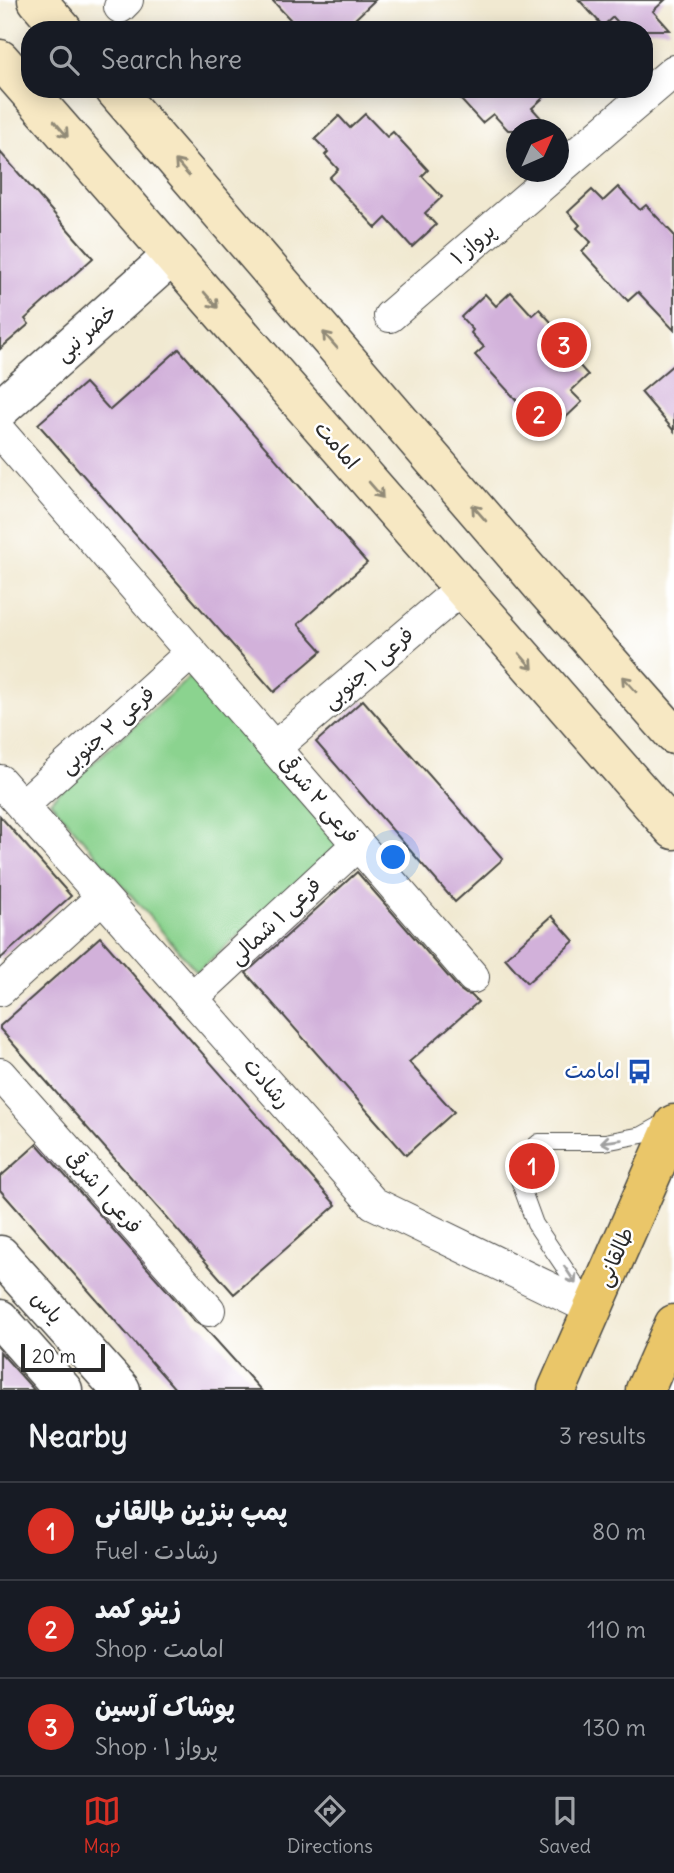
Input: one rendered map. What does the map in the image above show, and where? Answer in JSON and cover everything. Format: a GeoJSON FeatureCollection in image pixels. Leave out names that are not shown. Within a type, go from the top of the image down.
{"type":"FeatureCollection","features":[{"type":"Feature","properties":{"kind":"main road"},"geometry":{"type":"LineString","coordinates":[[37,0],[55,21]]}},
{"type":"Feature","properties":{"kind":"main road","name":"امامت"},"geometry":{"type":"LineString","coordinates":[[0,59],[21,83]]}},
{"type":"Feature","properties":{"kind":"main road","name":"امامت"},"geometry":{"type":"LineString","coordinates":[[34,98],[674,830]]}},
{"type":"Feature","properties":{"kind":"main road"},"geometry":{"type":"LineString","coordinates":[[122,98],[541,586],[674,735]]}},
{"type":"Feature","properties":{"kind":"main road","name":"طالقانی"},"geometry":{"type":"LineString","coordinates":[[557,1390],[674,1124]]}},
{"type":"Feature","properties":{"kind":"main road"},"geometry":{"type":"LineString","coordinates":[[645,1390],[674,1324]]}},
{"type":"Feature","properties":{"kind":"street","name":"پرواز ۱"},"geometry":{"type":"LineString","coordinates":[[653,89],[674,71]]}},
{"type":"Feature","properties":{"kind":"street","name":"پرواز ۱"},"geometry":{"type":"LineString","coordinates":[[569,162],[643,98]]}},
{"type":"Feature","properties":{"kind":"street","name":"پرواز ۱"},"geometry":{"type":"LineString","coordinates":[[390,316],[545,182]]}},
{"type":"Feature","properties":{"kind":"street","name":"خضر نبی"},"geometry":{"type":"LineString","coordinates":[[0,409],[172,256]]}},
{"type":"Feature","properties":{"kind":"street","name":"فرعی ۲ شرقی"},"geometry":{"type":"LineString","coordinates":[[0,432],[473,977]]}},
{"type":"Feature","properties":{"kind":"street","name":"فرعی ۱ جنوبی"},"geometry":{"type":"LineString","coordinates":[[274,748],[462,588]]}},
{"type":"Feature","properties":{"kind":"street","name":"فرعی ۲ جنوبی"},"geometry":{"type":"LineString","coordinates":[[22,806],[191,653]]}},
{"type":"Feature","properties":{"kind":"street","name":"رشادت"},"geometry":{"type":"LineString","coordinates":[[0,781],[373,1203],[592,1310]]}},
{"type":"Feature","properties":{"kind":"street","name":"فرعی ۱ شمالی"},"geometry":{"type":"LineString","coordinates":[[192,998],[358,844]]}},
{"type":"Feature","properties":{"kind":"street"},"geometry":{"type":"LineString","coordinates":[[0,989],[102,897]]}},
{"type":"Feature","properties":{"kind":"street","name":"فرعی ۱ شرقی"},"geometry":{"type":"LineString","coordinates":[[0,1074],[209,1310]]}},
{"type":"Feature","properties":{"kind":"street","name":"یاس"},"geometry":{"type":"LineString","coordinates":[[0,1255],[121,1390]]}},
{"type":"Feature","properties":{"kind":"street","name":"یاس"},"geometry":{"type":"LineString","coordinates":[[0,1319],[63,1390]]}},
{"type":"Feature","properties":{"kind":"lane"},"geometry":{"type":"LineString","coordinates":[[592,1310],[535,1224],[516,1172],[525,1154],[540,1142],[605,1142],[642,1135],[674,1117]]}},
{"type":"Feature","properties":{"kind":"green space"},"geometry":{"type":"Polygon","coordinates":[[[192,675],[341,845],[197,972],[50,801],[192,675]]]}},
{"type":"Feature","properties":{"kind":"building"},"geometry":{"type":"Polygon","coordinates":[[[272,0],[375,0],[355,21],[292,21],[272,0]]]}},
{"type":"Feature","properties":{"kind":"building"},"geometry":{"type":"Polygon","coordinates":[[[579,0],[665,0],[653,11],[670,30],[653,30],[653,21],[617,21],[613,17],[609,21],[598,21],[579,0]]]}},
{"type":"Feature","properties":{"kind":"building"},"geometry":{"type":"Polygon","coordinates":[[[459,98],[543,98],[532,108],[542,119],[506,119],[506,128],[493,114],[482,123],[459,98]]]}},
{"type":"Feature","properties":{"kind":"building"},"geometry":{"type":"Polygon","coordinates":[[[365,114],[387,137],[393,132],[428,170],[422,176],[442,197],[425,213],[436,225],[412,247],[386,218],[376,228],[329,178],[338,169],[325,155],[328,152],[315,139],[339,116],[350,128],[365,114]]]}},
{"type":"Feature","properties":{"kind":"building"},"geometry":{"type":"Polygon","coordinates":[[[0,152],[93,258],[25,319],[29,324],[0,349],[0,152]]]}},
{"type":"Feature","properties":{"kind":"building"},"geometry":{"type":"Polygon","coordinates":[[[618,187],[640,210],[646,205],[674,235],[674,330],[638,292],[628,301],[582,251],[591,242],[577,228],[580,225],[568,212],[592,190],[603,201],[618,187]]]}},
{"type":"Feature","properties":{"kind":"building"},"geometry":{"type":"Polygon","coordinates":[[[511,292],[532,315],[539,309],[574,347],[568,353],[588,375],[571,391],[582,402],[558,425],[531,396],[521,405],[475,355],[484,347],[461,317],[485,294],[496,306],[511,292]]]}},
{"type":"Feature","properties":{"kind":"building"},"geometry":{"type":"Polygon","coordinates":[[[179,349],[367,563],[298,624],[322,651],[274,692],[38,424],[85,383],[110,410],[179,349]]]}},
{"type":"Feature","properties":{"kind":"building"},"geometry":{"type":"Polygon","coordinates":[[[674,364],[674,431],[641,392],[674,364]]]}},
{"type":"Feature","properties":{"kind":"building"},"geometry":{"type":"Polygon","coordinates":[[[363,700],[503,859],[455,902],[316,742],[363,700]]]}},
{"type":"Feature","properties":{"kind":"building"},"geometry":{"type":"Polygon","coordinates":[[[0,816],[71,896],[0,959],[0,816]]]}},
{"type":"Feature","properties":{"kind":"building"},"geometry":{"type":"Polygon","coordinates":[[[357,872],[459,989],[478,1002],[409,1062],[454,1112],[406,1155],[246,973],[357,872]]]}},
{"type":"Feature","properties":{"kind":"building"},"geometry":{"type":"Polygon","coordinates":[[[552,916],[574,941],[527,983],[505,958],[552,916]]]}},
{"type":"Feature","properties":{"kind":"building"},"geometry":{"type":"Polygon","coordinates":[[[100,937],[336,1205],[234,1294],[0,1029],[0,1026],[100,937]]]}},
{"type":"Feature","properties":{"kind":"building"},"geometry":{"type":"Polygon","coordinates":[[[37,1144],[195,1322],[205,1328],[261,1390],[176,1390],[0,1190],[0,1177],[37,1144]]]}},
{"type":"Feature","properties":{"kind":"building"},"geometry":{"type":"Polygon","coordinates":[[[0,1352],[34,1390],[0,1390],[0,1352]]]}},
{"type":"Feature","properties":{"kind":"place","name":"پوشاک آرسین"},"geometry":{"type":"Point","coordinates":[564,345]}},
{"type":"Feature","properties":{"kind":"place","name":"زینو کمد"},"geometry":{"type":"Point","coordinates":[539,414]}},
{"type":"Feature","properties":{"kind":"place","name":"امامت"},"geometry":{"type":"Point","coordinates":[640,1071]}},
{"type":"Feature","properties":{"kind":"place","name":"پمپ بنزین طالقانی"},"geometry":{"type":"Point","coordinates":[532,1166]}}]}
